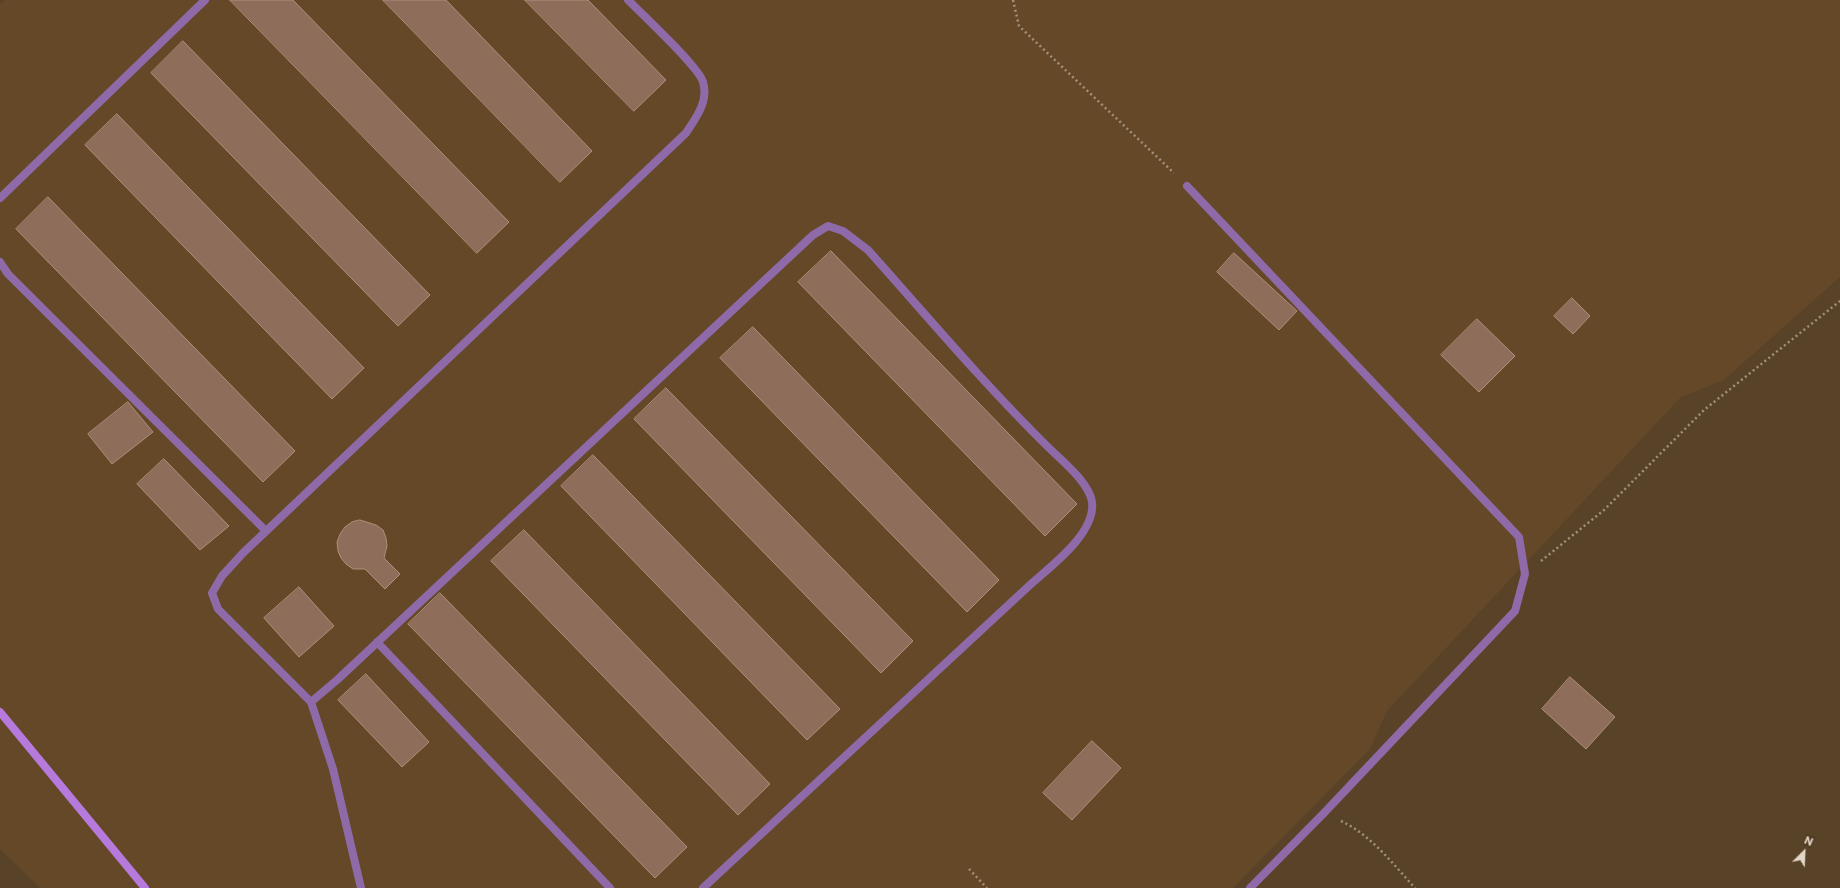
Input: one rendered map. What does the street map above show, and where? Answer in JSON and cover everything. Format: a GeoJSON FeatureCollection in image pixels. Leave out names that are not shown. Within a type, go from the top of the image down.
{"type":"FeatureCollection","features":[{"type":"Feature","properties":{"kind":"street"},"geometry":{"type":"LineString","coordinates":[[0,712],[145,888]]}},
{"type":"Feature","properties":{"kind":"lane"},"geometry":{"type":"LineString","coordinates":[[0,198],[205,0]]}},
{"type":"Feature","properties":{"kind":"lane"},"geometry":{"type":"LineString","coordinates":[[361,888],[333,769],[312,702],[218,609],[212,593],[222,576],[266,531],[681,138],[698,116],[704,99],[703,81],[688,61],[628,0]]}},
{"type":"Feature","properties":{"kind":"lane"},"geometry":{"type":"LineString","coordinates":[[1187,186],[1519,536],[1525,574],[1515,611],[1324,813],[1250,888]]}},
{"type":"Feature","properties":{"kind":"lane"},"geometry":{"type":"LineString","coordinates":[[312,702],[813,235],[828,226],[843,231],[868,250],[1011,410],[1075,474],[1088,490],[1092,502],[1092,514],[1082,533],[1068,552],[703,888]]}},
{"type":"Feature","properties":{"kind":"lane"},"geometry":{"type":"LineString","coordinates":[[0,262],[8,274],[266,531]]}},
{"type":"Feature","properties":{"kind":"lane"},"geometry":{"type":"LineString","coordinates":[[377,642],[610,888]]}},
{"type":"Feature","properties":{"kind":"path"},"geometry":{"type":"LineString","coordinates":[[1013,0],[1019,26],[1187,186]]}},
{"type":"Feature","properties":{"kind":"path"},"geometry":{"type":"LineString","coordinates":[[1525,574],[1604,510],[1704,410],[1840,301]]}},
{"type":"Feature","properties":{"kind":"path"},"geometry":{"type":"LineString","coordinates":[[1324,813],[1352,826],[1375,844],[1415,888]]}},
{"type":"Feature","properties":{"kind":"path"},"geometry":{"type":"LineString","coordinates":[[969,869],[987,888]]}},
{"type":"Feature","properties":{"kind":"shaded area"},"geometry":{"type":"Polygon","coordinates":[[[5,0],[1840,0],[1840,277],[1724,380],[1681,397],[1387,711],[1370,749],[1233,888],[40,888],[0,849],[0,4],[5,0]]]}},
{"type":"Feature","properties":{"kind":"building"},"geometry":{"type":"Polygon","coordinates":[[[230,0],[293,0],[509,222],[477,253],[230,0]]]}},
{"type":"Feature","properties":{"kind":"building"},"geometry":{"type":"Polygon","coordinates":[[[383,0],[446,0],[592,151],[560,182],[383,0]]]}},
{"type":"Feature","properties":{"kind":"building"},"geometry":{"type":"Polygon","coordinates":[[[525,0],[588,0],[666,80],[634,111],[525,0]]]}},
{"type":"Feature","properties":{"kind":"building"},"geometry":{"type":"Polygon","coordinates":[[[183,41],[430,295],[398,326],[151,73],[183,41]]]}},
{"type":"Feature","properties":{"kind":"building"},"geometry":{"type":"Polygon","coordinates":[[[117,114],[364,368],[332,399],[85,145],[117,114]]]}},
{"type":"Feature","properties":{"kind":"building"},"geometry":{"type":"Polygon","coordinates":[[[48,197],[295,451],[263,482],[16,229],[48,197]]]}},
{"type":"Feature","properties":{"kind":"building"},"geometry":{"type":"Polygon","coordinates":[[[831,251],[1077,504],[1045,536],[798,282],[831,251]]]}},
{"type":"Feature","properties":{"kind":"building"},"geometry":{"type":"Polygon","coordinates":[[[1234,253],[1297,311],[1279,330],[1217,272],[1234,253]]]}},
{"type":"Feature","properties":{"kind":"building"},"geometry":{"type":"Polygon","coordinates":[[[1572,298],[1590,316],[1573,334],[1554,316],[1572,298]]]}},
{"type":"Feature","properties":{"kind":"building"},"geometry":{"type":"Polygon","coordinates":[[[1477,319],[1515,356],[1479,392],[1441,355],[1477,319]]]}},
{"type":"Feature","properties":{"kind":"building"},"geometry":{"type":"Polygon","coordinates":[[[753,327],[999,580],[967,612],[720,358],[753,327]]]}},
{"type":"Feature","properties":{"kind":"building"},"geometry":{"type":"Polygon","coordinates":[[[666,388],[913,641],[881,673],[634,419],[666,388]]]}},
{"type":"Feature","properties":{"kind":"building"},"geometry":{"type":"Polygon","coordinates":[[[128,402],[153,432],[112,464],[88,434],[128,402]]]}},
{"type":"Feature","properties":{"kind":"building"},"geometry":{"type":"Polygon","coordinates":[[[593,455],[840,709],[807,740],[561,486],[593,455]]]}},
{"type":"Feature","properties":{"kind":"building"},"geometry":{"type":"Polygon","coordinates":[[[164,459],[229,526],[200,550],[137,484],[164,459]]]}},
{"type":"Feature","properties":{"kind":"building"},"geometry":{"type":"Polygon","coordinates":[[[360,520],[376,525],[383,530],[387,546],[384,558],[400,574],[385,589],[365,569],[353,569],[346,564],[338,551],[337,542],[340,534],[345,527],[352,522],[360,520]]]}},
{"type":"Feature","properties":{"kind":"building"},"geometry":{"type":"Polygon","coordinates":[[[524,530],[770,784],[738,815],[491,561],[524,530]]]}},
{"type":"Feature","properties":{"kind":"building"},"geometry":{"type":"Polygon","coordinates":[[[299,587],[334,626],[299,657],[264,618],[299,587]]]}},
{"type":"Feature","properties":{"kind":"building"},"geometry":{"type":"Polygon","coordinates":[[[440,593],[687,847],[655,878],[408,624],[440,593]]]}},
{"type":"Feature","properties":{"kind":"building"},"geometry":{"type":"Polygon","coordinates":[[[366,674],[429,742],[402,767],[338,700],[366,674]]]}},
{"type":"Feature","properties":{"kind":"building"},"geometry":{"type":"Polygon","coordinates":[[[1570,677],[1615,717],[1586,749],[1542,709],[1570,677]]]}},
{"type":"Feature","properties":{"kind":"building"},"geometry":{"type":"Polygon","coordinates":[[[1092,741],[1121,768],[1072,820],[1043,793],[1092,741]]]}}]}
